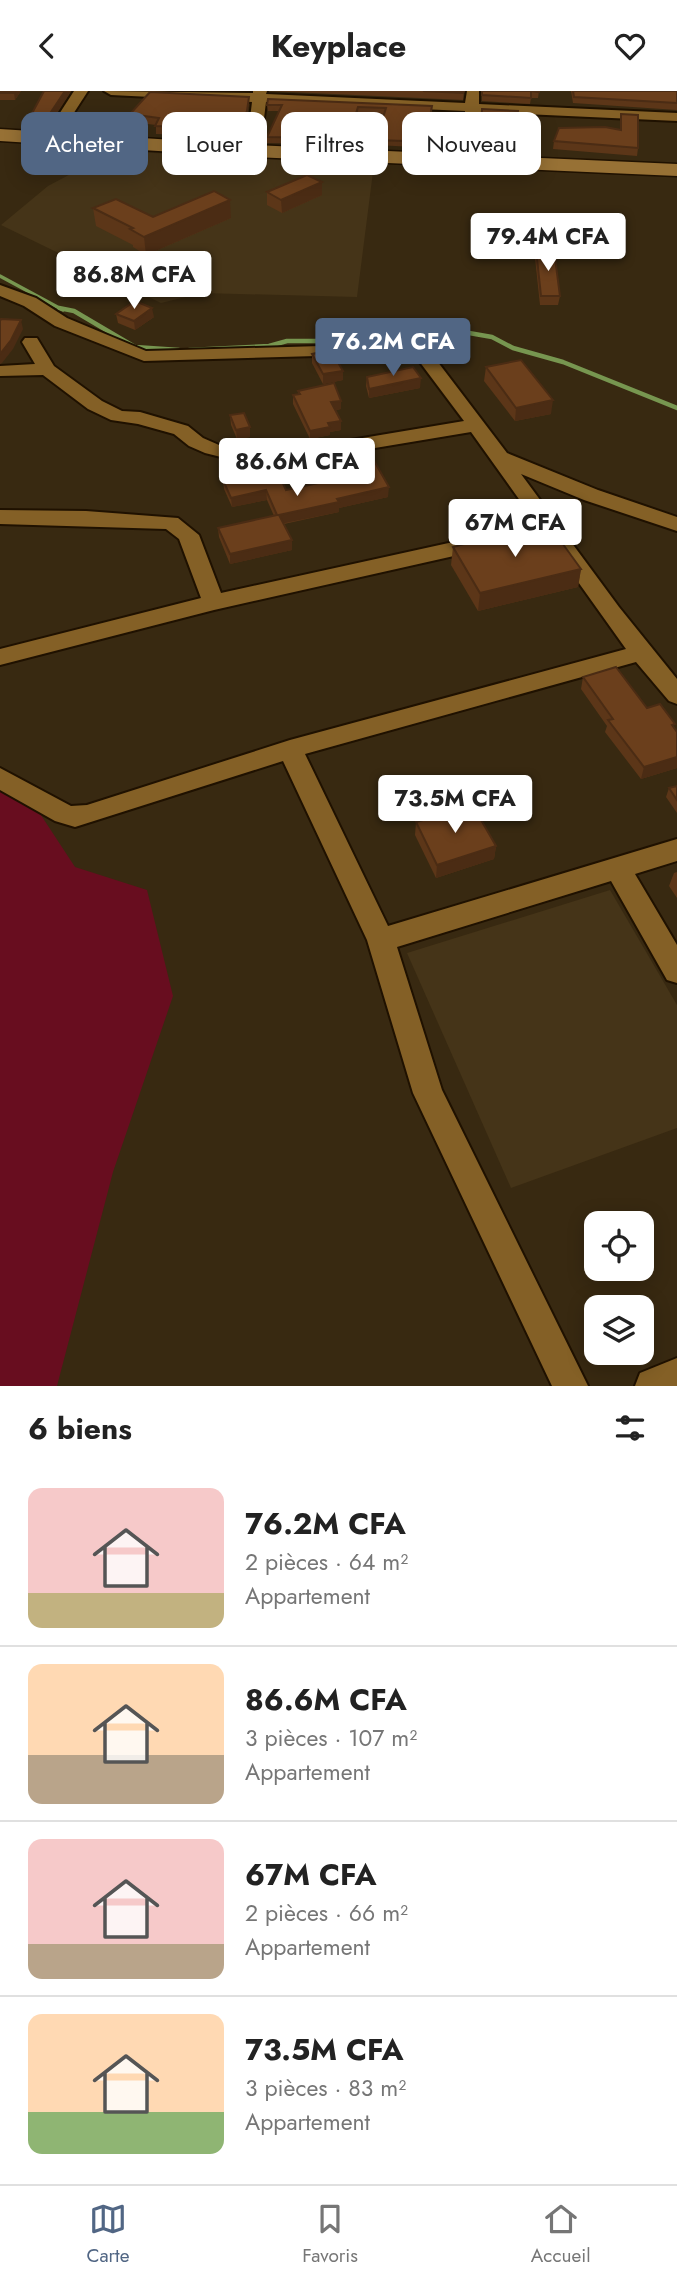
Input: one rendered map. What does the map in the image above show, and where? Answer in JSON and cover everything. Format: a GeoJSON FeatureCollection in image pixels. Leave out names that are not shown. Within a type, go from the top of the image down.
{"type":"FeatureCollection","features":[{"type":"Feature","properties":{"kind":"main road"},"geometry":{"type":"LineString","coordinates":[[0,135],[21,137]]}},
{"type":"Feature","properties":{"kind":"main road"},"geometry":{"type":"LineString","coordinates":[[267,152],[402,157]]}},
{"type":"Feature","properties":{"kind":"main road"},"geometry":{"type":"LineString","coordinates":[[541,163],[677,170]]}},
{"type":"Feature","properties":{"kind":"street"},"geometry":{"type":"LineString","coordinates":[[67,112],[80,91]]}},
{"type":"Feature","properties":{"kind":"street"},"geometry":{"type":"LineString","coordinates":[[111,91],[259,94],[677,117]]}},
{"type":"Feature","properties":{"kind":"street"},"geometry":{"type":"LineString","coordinates":[[472,112],[473,91]]}},
{"type":"Feature","properties":{"kind":"street"},"geometry":{"type":"LineString","coordinates":[[257,112],[259,94]]}},
{"type":"Feature","properties":{"kind":"street"},"geometry":{"type":"LineString","coordinates":[[0,289],[30,302],[61,323],[144,356],[367,349],[416,353],[425,357],[498,456],[547,529],[640,653],[677,695]]}},
{"type":"Feature","properties":{"kind":"street"},"geometry":{"type":"LineString","coordinates":[[31,342],[47,369],[94,405],[118,416],[167,426],[212,449],[249,458],[279,459],[476,425]]}},
{"type":"Feature","properties":{"kind":"street"},"geometry":{"type":"LineString","coordinates":[[0,371],[47,369]]}},
{"type":"Feature","properties":{"kind":"street"},"geometry":{"type":"LineString","coordinates":[[498,456],[592,495],[677,524]]}},
{"type":"Feature","properties":{"kind":"street"},"geometry":{"type":"LineString","coordinates":[[0,517],[86,517],[171,523],[188,535],[214,602]]}},
{"type":"Feature","properties":{"kind":"street"},"geometry":{"type":"LineString","coordinates":[[0,657],[214,602],[547,529]]}},
{"type":"Feature","properties":{"kind":"street"},"geometry":{"type":"LineString","coordinates":[[0,778],[64,814],[75,817],[290,749],[640,653]]}},
{"type":"Feature","properties":{"kind":"street"},"geometry":{"type":"LineString","coordinates":[[290,749],[381,940],[428,1093],[570,1386]]}},
{"type":"Feature","properties":{"kind":"street"},"geometry":{"type":"LineString","coordinates":[[381,940],[677,850]]}},
{"type":"Feature","properties":{"kind":"street"},"geometry":{"type":"LineString","coordinates":[[617,867],[677,971]]}},
{"type":"Feature","properties":{"kind":"street"},"geometry":{"type":"LineString","coordinates":[[653,1386],[677,1377]]}},
{"type":"Feature","properties":{"kind":"shaded area"},"geometry":{"type":"Polygon","coordinates":[[[148,153],[162,153],[162,175],[267,175],[267,159],[281,159],[281,175],[373,175],[357,297],[202,293],[161,303],[1,225],[48,186],[69,175],[148,175],[148,153]]]}},
{"type":"Feature","properties":{"kind":"shaded area"},"geometry":{"type":"Polygon","coordinates":[[[0,790],[33,803],[75,867],[147,890],[173,996],[113,1172],[57,1386],[0,1386],[0,790]]]}},
{"type":"Feature","properties":{"kind":"shaded area"},"geometry":{"type":"Polygon","coordinates":[[[610,890],[677,1005],[677,1128],[511,1188],[407,953],[610,890]]]}},
{"type":"Feature","properties":{"kind":"building"},"geometry":{"type":"Polygon","coordinates":[[[44,91],[65,91],[51,112],[33,112],[44,91]]]}},
{"type":"Feature","properties":{"kind":"building"},"geometry":{"type":"Polygon","coordinates":[[[423,91],[464,91],[463,93],[423,91]]]}},
{"type":"Feature","properties":{"kind":"building"},"geometry":{"type":"Polygon","coordinates":[[[482,91],[531,91],[531,98],[482,95],[482,91]]]}},
{"type":"Feature","properties":{"kind":"building"},"geometry":{"type":"Polygon","coordinates":[[[573,91],[677,91],[677,103],[574,97],[573,91]]]}},
{"type":"Feature","properties":{"kind":"building"},"geometry":{"type":"Polygon","coordinates":[[[150,92],[249,97],[247,112],[162,112],[162,126],[155,126],[159,118],[148,116],[148,112],[132,112],[150,92]]]}},
{"type":"Feature","properties":{"kind":"building"},"geometry":{"type":"Polygon","coordinates":[[[268,99],[432,106],[431,112],[402,112],[402,141],[388,140],[386,108],[358,107],[356,112],[281,112],[281,137],[267,137],[282,105],[267,105],[268,99]]]}},
{"type":"Feature","properties":{"kind":"building"},"geometry":{"type":"Polygon","coordinates":[[[482,109],[518,111],[518,112],[482,112],[482,109]]]}},
{"type":"Feature","properties":{"kind":"building"},"geometry":{"type":"Polygon","coordinates":[[[621,114],[638,115],[638,148],[554,141],[559,128],[605,127],[621,130],[621,114]]]}},
{"type":"Feature","properties":{"kind":"building"},"geometry":{"type":"Polygon","coordinates":[[[307,175],[322,182],[281,200],[267,192],[307,175]]]}},
{"type":"Feature","properties":{"kind":"building"},"geometry":{"type":"Polygon","coordinates":[[[214,191],[230,200],[144,237],[130,229],[133,228],[93,208],[116,199],[153,217],[214,191]]]}},
{"type":"Feature","properties":{"kind":"building"},"geometry":{"type":"Polygon","coordinates":[[[536,249],[554,250],[560,296],[541,296],[536,249]]]}},
{"type":"Feature","properties":{"kind":"building"},"geometry":{"type":"Polygon","coordinates":[[[135,301],[152,308],[134,321],[116,314],[135,301]]]}},
{"type":"Feature","properties":{"kind":"building"},"geometry":{"type":"Polygon","coordinates":[[[21,320],[0,354],[0,321],[21,320]]]}},
{"type":"Feature","properties":{"kind":"building"},"geometry":{"type":"Polygon","coordinates":[[[331,350],[343,371],[323,374],[312,354],[331,350]]]}},
{"type":"Feature","properties":{"kind":"building"},"geometry":{"type":"Polygon","coordinates":[[[521,360],[553,400],[516,408],[486,367],[521,360]]]}},
{"type":"Feature","properties":{"kind":"building"},"geometry":{"type":"Polygon","coordinates":[[[413,367],[421,378],[369,389],[367,377],[413,367]]]}},
{"type":"Feature","properties":{"kind":"building"},"geometry":{"type":"Polygon","coordinates":[[[334,383],[341,401],[331,402],[341,421],[328,423],[330,427],[310,431],[293,395],[300,394],[298,391],[334,383]]]}},
{"type":"Feature","properties":{"kind":"building"},"geometry":{"type":"Polygon","coordinates":[[[244,413],[250,427],[236,430],[230,415],[244,413]]]}},
{"type":"Feature","properties":{"kind":"building"},"geometry":{"type":"Polygon","coordinates":[[[365,445],[389,487],[337,499],[339,502],[279,515],[292,540],[230,554],[218,528],[277,515],[266,490],[231,498],[223,480],[259,472],[257,467],[274,464],[286,490],[327,481],[320,467],[354,460],[347,450],[365,445]]]}},
{"type":"Feature","properties":{"kind":"building"},"geometry":{"type":"Polygon","coordinates":[[[527,527],[532,533],[552,529],[581,569],[480,593],[453,547],[527,527]]]}},
{"type":"Feature","properties":{"kind":"building"},"geometry":{"type":"Polygon","coordinates":[[[616,667],[647,708],[660,704],[675,724],[672,725],[677,732],[677,757],[644,767],[608,720],[613,719],[583,677],[616,667]]]}},
{"type":"Feature","properties":{"kind":"building"},"geometry":{"type":"Polygon","coordinates":[[[677,786],[677,800],[669,788],[677,786]]]}},
{"type":"Feature","properties":{"kind":"building"},"geometry":{"type":"Polygon","coordinates":[[[473,806],[496,846],[437,865],[416,822],[473,806]]]}},
{"type":"Feature","properties":{"kind":"waterway"},"geometry":{"type":"LineString","coordinates":[[0,276],[59,308]]}},
{"type":"Feature","properties":{"kind":"waterway"},"geometry":{"type":"LineString","coordinates":[[59,308],[74,311],[135,347],[179,350]]}},
{"type":"Feature","properties":{"kind":"waterway"},"geometry":{"type":"LineString","coordinates":[[59,308],[63,310]]}},
{"type":"Feature","properties":{"kind":"waterway"},"geometry":{"type":"LineString","coordinates":[[189,350],[269,346],[287,341],[376,341],[404,337],[421,339],[448,333],[469,333],[492,337],[513,348],[563,362],[677,408]]}}]}
